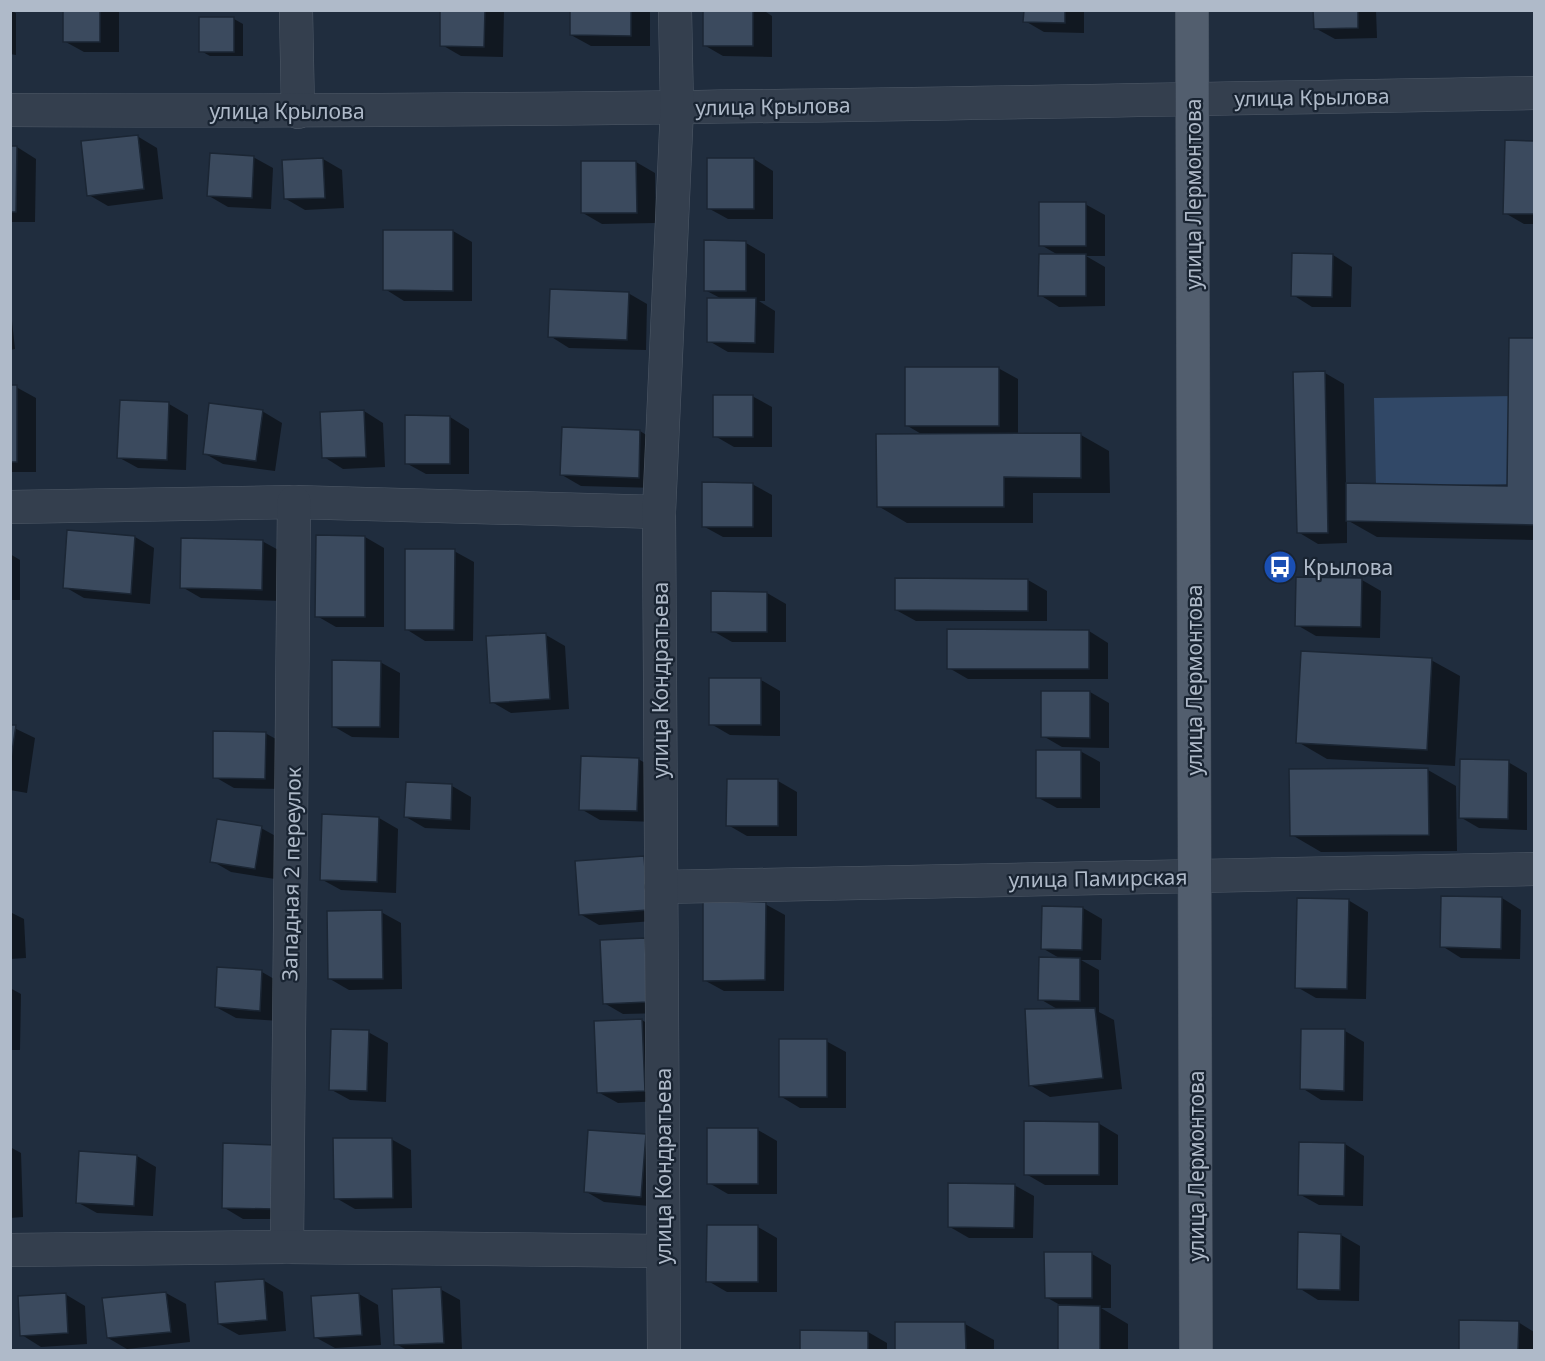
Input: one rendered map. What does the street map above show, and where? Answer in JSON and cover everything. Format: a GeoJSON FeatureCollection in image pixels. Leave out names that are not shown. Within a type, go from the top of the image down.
{"type":"FeatureCollection","features":[{"type":"Feature","properties":{"kind":"main road","name":"улица Лермонтова"},"geometry":{"type":"LineString","coordinates":[[1192,10],[1196,1350]]}},
{"type":"Feature","properties":{"kind":"street"},"geometry":{"type":"LineString","coordinates":[[296,10],[297,112]]}},
{"type":"Feature","properties":{"kind":"street","name":"улица Кондратьева"},"geometry":{"type":"LineString","coordinates":[[664,1350],[659,512],[677,108],[675,10]]}},
{"type":"Feature","properties":{"kind":"street","name":"улица Крылова"},"geometry":{"type":"LineString","coordinates":[[10,110],[297,112],[677,108],[1534,93]]}},
{"type":"Feature","properties":{"kind":"street"},"geometry":{"type":"LineString","coordinates":[[10,507],[294,502],[659,512]]}},
{"type":"Feature","properties":{"kind":"street","name":"Западная 2 переулок"},"geometry":{"type":"LineString","coordinates":[[287,1246],[294,502]]}},
{"type":"Feature","properties":{"kind":"street","name":"улица Памирская"},"geometry":{"type":"LineString","coordinates":[[661,887],[1534,868]]}},
{"type":"Feature","properties":{"kind":"street"},"geometry":{"type":"LineString","coordinates":[[10,1250],[287,1246],[663,1251]]}},
{"type":"Feature","properties":{"kind":"water"},"geometry":{"type":"Polygon","coordinates":[[[1515,396],[1516,484],[1376,486],[1374,398],[1515,396]]]}},
{"type":"Feature","properties":{"kind":"building"},"geometry":{"type":"Polygon","coordinates":[[[63,10],[100,10],[100,42],[63,42],[63,10]]]}},
{"type":"Feature","properties":{"kind":"building"},"geometry":{"type":"Polygon","coordinates":[[[440,10],[485,10],[484,47],[440,46],[440,10]]]}},
{"type":"Feature","properties":{"kind":"building"},"geometry":{"type":"Polygon","coordinates":[[[570,10],[631,10],[631,36],[570,35],[570,10]]]}},
{"type":"Feature","properties":{"kind":"building"},"geometry":{"type":"Polygon","coordinates":[[[703,10],[753,10],[753,46],[703,46],[703,10]]]}},
{"type":"Feature","properties":{"kind":"building"},"geometry":{"type":"Polygon","coordinates":[[[1024,10],[1065,10],[1065,23],[1023,22],[1024,10]]]}},
{"type":"Feature","properties":{"kind":"building"},"geometry":{"type":"Polygon","coordinates":[[[1313,10],[1358,10],[1358,28],[1314,29],[1313,10]]]}},
{"type":"Feature","properties":{"kind":"building"},"geometry":{"type":"Polygon","coordinates":[[[199,17],[234,17],[234,52],[199,52],[199,17]]]}},
{"type":"Feature","properties":{"kind":"building"},"geometry":{"type":"Polygon","coordinates":[[[138,135],[144,189],[87,196],[81,141],[138,135]]]}},
{"type":"Feature","properties":{"kind":"building"},"geometry":{"type":"Polygon","coordinates":[[[1505,140],[1534,141],[1534,214],[1503,214],[1505,140]]]}},
{"type":"Feature","properties":{"kind":"building"},"geometry":{"type":"Polygon","coordinates":[[[10,146],[17,146],[16,212],[10,212],[10,146]]]}},
{"type":"Feature","properties":{"kind":"building"},"geometry":{"type":"Polygon","coordinates":[[[210,153],[254,156],[252,198],[207,196],[210,153]]]}},
{"type":"Feature","properties":{"kind":"building"},"geometry":{"type":"Polygon","coordinates":[[[323,158],[325,198],[284,199],[282,160],[323,158]]]}},
{"type":"Feature","properties":{"kind":"building"},"geometry":{"type":"Polygon","coordinates":[[[707,158],[754,158],[754,209],[707,209],[707,158]]]}},
{"type":"Feature","properties":{"kind":"building"},"geometry":{"type":"Polygon","coordinates":[[[581,161],[636,161],[637,213],[581,213],[581,161]]]}},
{"type":"Feature","properties":{"kind":"building"},"geometry":{"type":"Polygon","coordinates":[[[1039,202],[1086,202],[1086,246],[1039,246],[1039,202]]]}},
{"type":"Feature","properties":{"kind":"building"},"geometry":{"type":"Polygon","coordinates":[[[383,230],[453,230],[453,291],[383,290],[383,230]]]}},
{"type":"Feature","properties":{"kind":"building"},"geometry":{"type":"Polygon","coordinates":[[[704,240],[746,241],[746,291],[704,291],[704,240]]]}},
{"type":"Feature","properties":{"kind":"building"},"geometry":{"type":"Polygon","coordinates":[[[1292,253],[1333,254],[1332,297],[1291,296],[1292,253]]]}},
{"type":"Feature","properties":{"kind":"building"},"geometry":{"type":"Polygon","coordinates":[[[1039,254],[1086,254],[1086,296],[1038,296],[1039,254]]]}},
{"type":"Feature","properties":{"kind":"building"},"geometry":{"type":"Polygon","coordinates":[[[550,289],[629,292],[627,340],[548,337],[550,289]]]}},
{"type":"Feature","properties":{"kind":"building"},"geometry":{"type":"Polygon","coordinates":[[[707,298],[756,298],[755,343],[707,342],[707,298]]]}},
{"type":"Feature","properties":{"kind":"building"},"geometry":{"type":"Polygon","coordinates":[[[1509,338],[1534,338],[1534,525],[1346,521],[1346,483],[1507,486],[1509,338]]]}},
{"type":"Feature","properties":{"kind":"building"},"geometry":{"type":"Polygon","coordinates":[[[905,367],[999,367],[999,426],[905,426],[905,367]]]}},
{"type":"Feature","properties":{"kind":"building"},"geometry":{"type":"Polygon","coordinates":[[[1325,371],[1328,533],[1297,533],[1293,372],[1325,371]]]}},
{"type":"Feature","properties":{"kind":"building"},"geometry":{"type":"Polygon","coordinates":[[[10,385],[17,385],[17,462],[10,462],[10,385]]]}},
{"type":"Feature","properties":{"kind":"building"},"geometry":{"type":"Polygon","coordinates":[[[713,395],[753,395],[753,437],[713,437],[713,395]]]}},
{"type":"Feature","properties":{"kind":"building"},"geometry":{"type":"Polygon","coordinates":[[[120,400],[169,402],[167,460],[117,458],[120,400]]]}},
{"type":"Feature","properties":{"kind":"building"},"geometry":{"type":"Polygon","coordinates":[[[209,403],[263,410],[256,461],[203,454],[209,403]]]}},
{"type":"Feature","properties":{"kind":"building"},"geometry":{"type":"Polygon","coordinates":[[[364,410],[366,457],[322,458],[320,412],[364,410]]]}},
{"type":"Feature","properties":{"kind":"building"},"geometry":{"type":"Polygon","coordinates":[[[405,415],[450,416],[450,464],[405,464],[405,415]]]}},
{"type":"Feature","properties":{"kind":"building"},"geometry":{"type":"Polygon","coordinates":[[[562,427],[640,430],[639,478],[560,475],[562,427]]]}},
{"type":"Feature","properties":{"kind":"building"},"geometry":{"type":"Polygon","coordinates":[[[1081,433],[1081,478],[1004,477],[1004,507],[877,507],[876,434],[1081,433]]]}},
{"type":"Feature","properties":{"kind":"building"},"geometry":{"type":"Polygon","coordinates":[[[702,482],[753,483],[753,527],[702,527],[702,482]]]}},
{"type":"Feature","properties":{"kind":"building"},"geometry":{"type":"Polygon","coordinates":[[[67,530],[135,536],[131,594],[63,588],[67,530]]]}},
{"type":"Feature","properties":{"kind":"building"},"geometry":{"type":"Polygon","coordinates":[[[316,535],[365,536],[365,617],[315,617],[316,535]]]}},
{"type":"Feature","properties":{"kind":"building"},"geometry":{"type":"Polygon","coordinates":[[[181,538],[263,540],[262,590],[180,588],[181,538]]]}},
{"type":"Feature","properties":{"kind":"building"},"geometry":{"type":"Polygon","coordinates":[[[405,549],[455,549],[454,630],[405,630],[405,549]]]}},
{"type":"Feature","properties":{"kind":"building"},"geometry":{"type":"Polygon","coordinates":[[[1296,577],[1362,578],[1361,627],[1295,626],[1296,577]]]}},
{"type":"Feature","properties":{"kind":"building"},"geometry":{"type":"Polygon","coordinates":[[[895,578],[1028,579],[1028,611],[895,610],[895,578]]]}},
{"type":"Feature","properties":{"kind":"building"},"geometry":{"type":"Polygon","coordinates":[[[711,591],[767,592],[767,632],[711,632],[711,591]]]}},
{"type":"Feature","properties":{"kind":"building"},"geometry":{"type":"Polygon","coordinates":[[[947,629],[1089,630],[1089,669],[947,669],[947,629]]]}},
{"type":"Feature","properties":{"kind":"building"},"geometry":{"type":"Polygon","coordinates":[[[546,633],[550,699],[490,703],[486,636],[546,633]]]}},
{"type":"Feature","properties":{"kind":"building"},"geometry":{"type":"Polygon","coordinates":[[[1301,651],[1432,658],[1427,750],[1296,743],[1301,651]]]}},
{"type":"Feature","properties":{"kind":"building"},"geometry":{"type":"Polygon","coordinates":[[[332,660],[381,661],[380,727],[332,727],[332,660]]]}},
{"type":"Feature","properties":{"kind":"building"},"geometry":{"type":"Polygon","coordinates":[[[709,678],[761,678],[761,725],[709,725],[709,678]]]}},
{"type":"Feature","properties":{"kind":"building"},"geometry":{"type":"Polygon","coordinates":[[[1041,691],[1090,691],[1090,738],[1041,737],[1041,691]]]}},
{"type":"Feature","properties":{"kind":"building"},"geometry":{"type":"Polygon","coordinates":[[[10,725],[16,725],[10,765],[10,725]]]}},
{"type":"Feature","properties":{"kind":"building"},"geometry":{"type":"Polygon","coordinates":[[[213,731],[266,732],[265,779],[213,778],[213,731]]]}},
{"type":"Feature","properties":{"kind":"building"},"geometry":{"type":"Polygon","coordinates":[[[1036,750],[1081,750],[1081,798],[1036,798],[1036,750]]]}},
{"type":"Feature","properties":{"kind":"building"},"geometry":{"type":"Polygon","coordinates":[[[581,756],[639,758],[637,811],[579,810],[581,756]]]}},
{"type":"Feature","properties":{"kind":"building"},"geometry":{"type":"Polygon","coordinates":[[[1460,759],[1509,760],[1508,819],[1459,818],[1460,759]]]}},
{"type":"Feature","properties":{"kind":"building"},"geometry":{"type":"Polygon","coordinates":[[[1428,768],[1429,835],[1290,836],[1289,769],[1428,768]]]}},
{"type":"Feature","properties":{"kind":"building"},"geometry":{"type":"Polygon","coordinates":[[[727,779],[778,779],[778,826],[726,826],[727,779]]]}},
{"type":"Feature","properties":{"kind":"building"},"geometry":{"type":"Polygon","coordinates":[[[406,782],[452,784],[451,820],[404,817],[406,782]]]}},
{"type":"Feature","properties":{"kind":"building"},"geometry":{"type":"Polygon","coordinates":[[[322,814],[379,817],[377,882],[320,880],[322,814]]]}},
{"type":"Feature","properties":{"kind":"building"},"geometry":{"type":"Polygon","coordinates":[[[217,819],[262,826],[255,869],[210,862],[217,819]]]}},
{"type":"Feature","properties":{"kind":"building"},"geometry":{"type":"Polygon","coordinates":[[[644,856],[648,910],[579,915],[575,861],[644,856]]]}},
{"type":"Feature","properties":{"kind":"building"},"geometry":{"type":"Polygon","coordinates":[[[1441,896],[1502,897],[1501,949],[1440,947],[1441,896]]]}},
{"type":"Feature","properties":{"kind":"building"},"geometry":{"type":"Polygon","coordinates":[[[1297,898],[1349,899],[1347,989],[1295,988],[1297,898]]]}},
{"type":"Feature","properties":{"kind":"building"},"geometry":{"type":"Polygon","coordinates":[[[703,901],[766,902],[765,980],[703,981],[703,901]]]}},
{"type":"Feature","properties":{"kind":"building"},"geometry":{"type":"Polygon","coordinates":[[[1042,906],[1083,907],[1082,950],[1041,949],[1042,906]]]}},
{"type":"Feature","properties":{"kind":"building"},"geometry":{"type":"Polygon","coordinates":[[[382,910],[383,979],[328,979],[327,911],[382,910]]]}},
{"type":"Feature","properties":{"kind":"building"},"geometry":{"type":"Polygon","coordinates":[[[645,938],[648,1002],[603,1004],[600,940],[645,938]]]}},
{"type":"Feature","properties":{"kind":"building"},"geometry":{"type":"Polygon","coordinates":[[[1039,957],[1080,958],[1080,1001],[1038,1000],[1039,957]]]}},
{"type":"Feature","properties":{"kind":"building"},"geometry":{"type":"Polygon","coordinates":[[[217,967],[262,970],[260,1011],[215,1007],[217,967]]]}},
{"type":"Feature","properties":{"kind":"building"},"geometry":{"type":"Polygon","coordinates":[[[1095,1008],[1103,1078],[1029,1086],[1025,1009],[1095,1008]]]}},
{"type":"Feature","properties":{"kind":"building"},"geometry":{"type":"Polygon","coordinates":[[[642,1019],[645,1091],[597,1093],[594,1021],[642,1019]]]}},
{"type":"Feature","properties":{"kind":"building"},"geometry":{"type":"Polygon","coordinates":[[[331,1029],[369,1030],[367,1091],[329,1090],[331,1029]]]}},
{"type":"Feature","properties":{"kind":"building"},"geometry":{"type":"Polygon","coordinates":[[[1301,1029],[1345,1029],[1344,1091],[1300,1089],[1301,1029]]]}},
{"type":"Feature","properties":{"kind":"building"},"geometry":{"type":"Polygon","coordinates":[[[779,1039],[827,1039],[827,1097],[779,1097],[779,1039]]]}},
{"type":"Feature","properties":{"kind":"building"},"geometry":{"type":"Polygon","coordinates":[[[1024,1121],[1099,1122],[1099,1175],[1024,1175],[1024,1121]]]}},
{"type":"Feature","properties":{"kind":"building"},"geometry":{"type":"Polygon","coordinates":[[[707,1128],[758,1128],[758,1184],[707,1184],[707,1128]]]}},
{"type":"Feature","properties":{"kind":"building"},"geometry":{"type":"Polygon","coordinates":[[[588,1130],[646,1134],[641,1197],[584,1192],[588,1130]]]}},
{"type":"Feature","properties":{"kind":"building"},"geometry":{"type":"Polygon","coordinates":[[[333,1138],[392,1138],[393,1198],[334,1199],[333,1138]]]}},
{"type":"Feature","properties":{"kind":"building"},"geometry":{"type":"Polygon","coordinates":[[[1299,1142],[1345,1143],[1344,1196],[1298,1195],[1299,1142]]]}},
{"type":"Feature","properties":{"kind":"building"},"geometry":{"type":"Polygon","coordinates":[[[223,1143],[276,1145],[275,1209],[222,1208],[223,1143]]]}},
{"type":"Feature","properties":{"kind":"building"},"geometry":{"type":"Polygon","coordinates":[[[79,1151],[137,1155],[134,1206],[76,1203],[79,1151]]]}},
{"type":"Feature","properties":{"kind":"building"},"geometry":{"type":"Polygon","coordinates":[[[948,1183],[1015,1184],[1014,1228],[948,1227],[948,1183]]]}},
{"type":"Feature","properties":{"kind":"building"},"geometry":{"type":"Polygon","coordinates":[[[707,1225],[758,1225],[758,1282],[706,1282],[707,1225]]]}},
{"type":"Feature","properties":{"kind":"building"},"geometry":{"type":"Polygon","coordinates":[[[1298,1232],[1341,1234],[1340,1290],[1297,1289],[1298,1232]]]}},
{"type":"Feature","properties":{"kind":"building"},"geometry":{"type":"Polygon","coordinates":[[[1044,1252],[1092,1252],[1092,1298],[1045,1298],[1044,1252]]]}},
{"type":"Feature","properties":{"kind":"building"},"geometry":{"type":"Polygon","coordinates":[[[264,1279],[267,1320],[218,1324],[215,1282],[264,1279]]]}},
{"type":"Feature","properties":{"kind":"building"},"geometry":{"type":"Polygon","coordinates":[[[441,1287],[444,1343],[394,1345],[392,1289],[441,1287]]]}},
{"type":"Feature","properties":{"kind":"building"},"geometry":{"type":"Polygon","coordinates":[[[166,1292],[171,1332],[107,1338],[102,1298],[166,1292]]]}},
{"type":"Feature","properties":{"kind":"building"},"geometry":{"type":"Polygon","coordinates":[[[66,1293],[68,1333],[20,1336],[18,1296],[66,1293]]]}},
{"type":"Feature","properties":{"kind":"building"},"geometry":{"type":"Polygon","coordinates":[[[359,1293],[362,1335],[314,1338],[311,1296],[359,1293]]]}},
{"type":"Feature","properties":{"kind":"building"},"geometry":{"type":"Polygon","coordinates":[[[1058,1305],[1100,1306],[1100,1350],[1058,1350],[1058,1305]]]}},
{"type":"Feature","properties":{"kind":"building"},"geometry":{"type":"Polygon","coordinates":[[[1459,1320],[1519,1321],[1518,1350],[1459,1350],[1459,1320]]]}},
{"type":"Feature","properties":{"kind":"building"},"geometry":{"type":"Polygon","coordinates":[[[895,1322],[965,1322],[966,1350],[895,1350],[895,1322]]]}},
{"type":"Feature","properties":{"kind":"building"},"geometry":{"type":"Polygon","coordinates":[[[800,1330],[868,1331],[868,1350],[800,1350],[800,1330]]]}},
{"type":"Feature","properties":{"kind":"place","name":"Крылова"},"geometry":{"type":"Point","coordinates":[1280,567]}}]}
